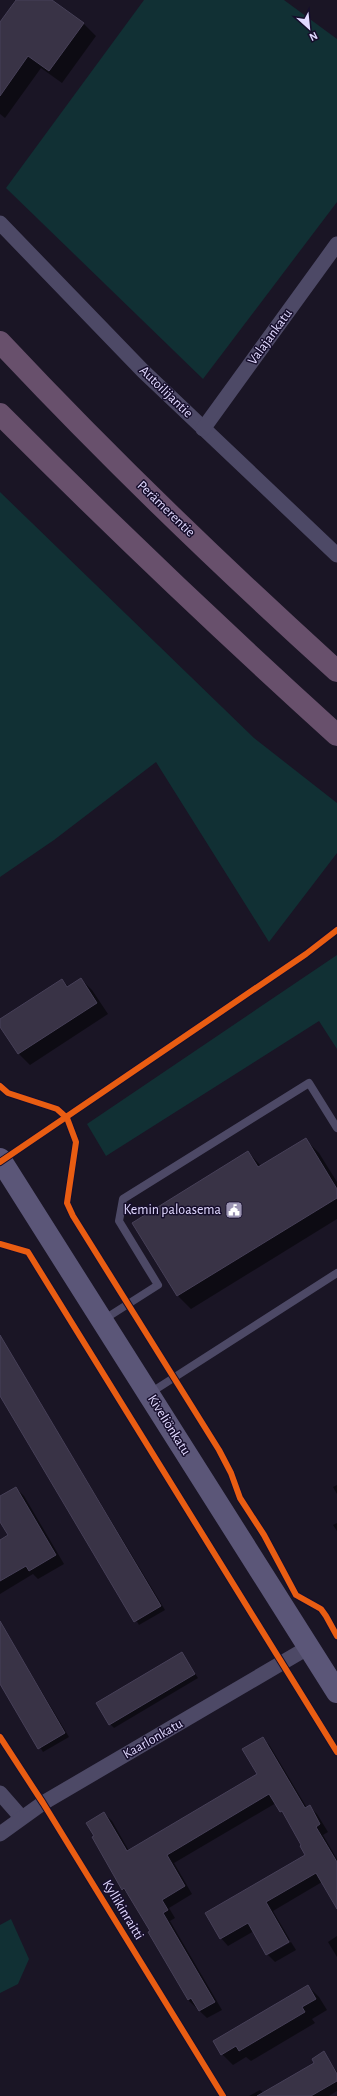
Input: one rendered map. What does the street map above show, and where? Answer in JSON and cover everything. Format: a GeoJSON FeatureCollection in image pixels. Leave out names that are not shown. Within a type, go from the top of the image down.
{"type":"FeatureCollection","features":[{"type":"Feature","properties":{"kind":"highway","name":"Perämerentie"},"geometry":{"type":"LineString","coordinates":[[0,342],[40,385],[166,509],[282,621],[337,671]]}},
{"type":"Feature","properties":{"kind":"highway"},"geometry":{"type":"LineString","coordinates":[[0,414],[100,514],[241,648],[337,736]]}},
{"type":"Feature","properties":{"kind":"main road","name":"Kiveliönkatu"},"geometry":{"type":"LineString","coordinates":[[0,1159],[337,1692]]}},
{"type":"Feature","properties":{"kind":"street","name":"Autoilijantie"},"geometry":{"type":"LineString","coordinates":[[0,223],[143,371],[337,555]]}},
{"type":"Feature","properties":{"kind":"street","name":"Valajankatu"},"geometry":{"type":"LineString","coordinates":[[203,429],[337,244]]}},
{"type":"Feature","properties":{"kind":"street","name":"Kaarlonkatu"},"geometry":{"type":"LineString","coordinates":[[0,1834],[21,1817],[309,1647]]}},
{"type":"Feature","properties":{"kind":"street"},"geometry":{"type":"LineString","coordinates":[[0,1793],[21,1817]]}},
{"type":"Feature","properties":{"kind":"lane"},"geometry":{"type":"LineString","coordinates":[[102,1321],[158,1285],[119,1221],[123,1199],[309,1083],[337,1128]]}},
{"type":"Feature","properties":{"kind":"lane"},"geometry":{"type":"LineString","coordinates":[[149,1394],[337,1273]]}},
{"type":"Feature","properties":{"kind":"green space"},"geometry":{"type":"Polygon","coordinates":[[[144,0],[284,0],[337,39],[337,202],[203,379],[6,188],[144,0]]]}},
{"type":"Feature","properties":{"kind":"green space"},"geometry":{"type":"Polygon","coordinates":[[[0,492],[254,738],[337,803],[337,853],[269,942],[156,762],[54,840],[0,877],[0,492]]]}},
{"type":"Feature","properties":{"kind":"green space"},"geometry":{"type":"Polygon","coordinates":[[[337,955],[337,1049],[319,1021],[106,1156],[87,1124],[337,955]]]}},
{"type":"Feature","properties":{"kind":"green space"},"geometry":{"type":"Polygon","coordinates":[[[11,1919],[29,1959],[18,1984],[0,1993],[0,1925],[11,1919]]]}},
{"type":"Feature","properties":{"kind":"building"},"geometry":{"type":"Polygon","coordinates":[[[16,0],[52,0],[84,23],[49,71],[28,56],[0,96],[0,22],[16,0]]]}},
{"type":"Feature","properties":{"kind":"building"},"geometry":{"type":"Polygon","coordinates":[[[81,978],[97,1003],[18,1054],[0,1027],[0,1019],[62,979],[67,987],[81,978]]]}},
{"type":"Feature","properties":{"kind":"building","name":"Kemin paloasema"},"geometry":{"type":"Polygon","coordinates":[[[306,1138],[337,1189],[337,1198],[177,1296],[132,1223],[248,1151],[258,1167],[306,1138]]]}},
{"type":"Feature","properties":{"kind":"building"},"geometry":{"type":"Polygon","coordinates":[[[0,1335],[161,1606],[134,1622],[0,1396],[0,1335]]]}},
{"type":"Feature","properties":{"kind":"building"},"geometry":{"type":"Polygon","coordinates":[[[16,1487],[56,1555],[29,1571],[26,1566],[0,1581],[0,1540],[8,1535],[0,1522],[0,1496],[16,1487]]]}},
{"type":"Feature","properties":{"kind":"building"},"geometry":{"type":"Polygon","coordinates":[[[0,1621],[65,1733],[38,1749],[0,1684],[0,1621]]]}},
{"type":"Feature","properties":{"kind":"building"},"geometry":{"type":"Polygon","coordinates":[[[182,1652],[195,1674],[109,1725],[96,1703],[182,1652]]]}},
{"type":"Feature","properties":{"kind":"building"},"geometry":{"type":"Polygon","coordinates":[[[263,1737],[305,1808],[310,1805],[320,1824],[316,1827],[337,1862],[337,1909],[316,1873],[266,1902],[289,1942],[266,1955],[248,1923],[220,1939],[205,1913],[305,1855],[282,1811],[280,1812],[269,1794],[167,1855],[185,1886],[162,1900],[168,1910],[163,1913],[215,2002],[199,2011],[191,1998],[188,2000],[148,1932],[150,1931],[124,1888],[122,1890],[92,1837],[94,1836],[86,1823],[104,1812],[127,1851],[257,1774],[242,1749],[263,1737]]]}},
{"type":"Feature","properties":{"kind":"building"},"geometry":{"type":"Polygon","coordinates":[[[308,1985],[316,1999],[302,2007],[305,2012],[239,2051],[236,2046],[221,2055],[213,2041],[308,1985]]]}},
{"type":"Feature","properties":{"kind":"building"},"geometry":{"type":"Polygon","coordinates":[[[324,2051],[337,2074],[337,2081],[311,2096],[257,2096],[314,2063],[312,2059],[324,2051]]]}},
{"type":"Feature","properties":{"kind":"cycle path"},"geometry":{"type":"LineString","coordinates":[[0,1162],[306,954],[337,930]]}},
{"type":"Feature","properties":{"kind":"cycle path"},"geometry":{"type":"LineString","coordinates":[[0,1086],[8,1093],[57,1109],[67,1118],[76,1142],[67,1203],[73,1216],[219,1450],[231,1473],[240,1498],[264,1535],[296,1595],[321,1609],[337,1636]]}},
{"type":"Feature","properties":{"kind":"cycle path"},"geometry":{"type":"LineString","coordinates":[[0,1244],[28,1252],[337,1752]]}},
{"type":"Feature","properties":{"kind":"cycle path","name":"Kyllikinraitti"},"geometry":{"type":"LineString","coordinates":[[0,1737],[43,1803],[223,2096]]}},
{"type":"Feature","properties":{"kind":"place","name":"Kemin paloasema"},"geometry":{"type":"Point","coordinates":[234,1210]}}]}
